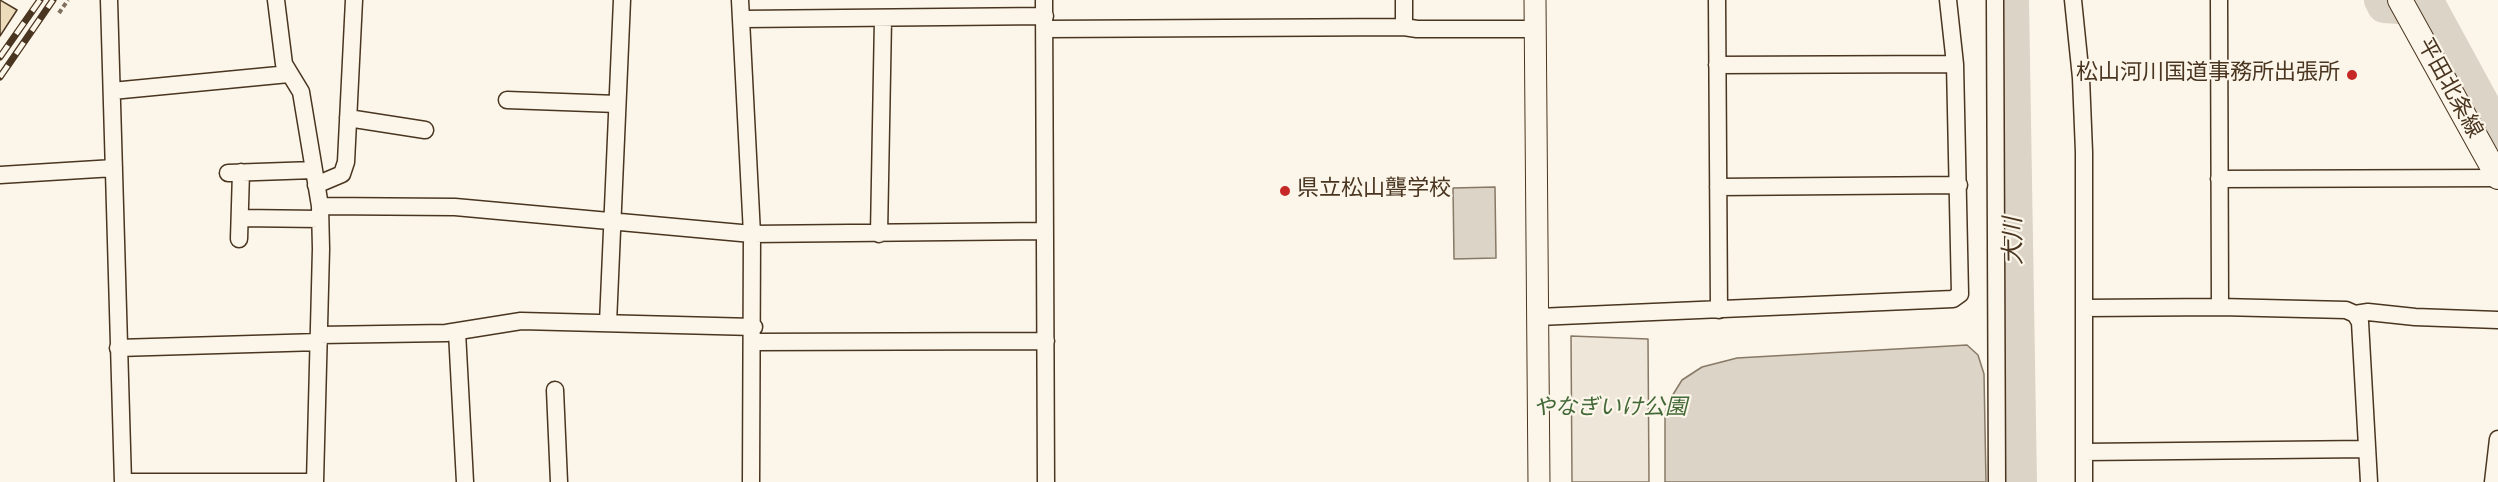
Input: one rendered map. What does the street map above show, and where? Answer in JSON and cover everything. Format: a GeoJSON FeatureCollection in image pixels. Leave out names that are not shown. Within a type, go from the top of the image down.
{"type":"FeatureCollection","features":[{"type":"Feature","properties":{"kind":"main road","name":"平田北条線"},"geometry":{"type":"LineString","coordinates":[[2400,0],[2498,177]]}},
{"type":"Feature","properties":{"kind":"street"},"geometry":{"type":"LineString","coordinates":[[109,0],[123,482],[313,482],[319,338],[320,212],[301,92],[284,64],[276,0]]}},
{"type":"Feature","properties":{"kind":"street"},"geometry":{"type":"LineString","coordinates":[[239,239],[240,218],[235,173],[315,177],[342,174],[346,162],[354,0]]}},
{"type":"Feature","properties":{"kind":"street"},"geometry":{"type":"LineString","coordinates":[[608,323],[622,0]]}},
{"type":"Feature","properties":{"kind":"street"},"geometry":{"type":"LineString","coordinates":[[740,0],[743,20],[752,234],[754,334],[751,482]]}},
{"type":"Feature","properties":{"kind":"street"},"geometry":{"type":"LineString","coordinates":[[1404,0],[1404,27]]}},
{"type":"Feature","properties":{"kind":"street"},"geometry":{"type":"LineString","coordinates":[[1536,0],[1539,482]]}},
{"type":"Feature","properties":{"kind":"street"},"geometry":{"type":"LineString","coordinates":[[1717,0],[1719,310]]}},
{"type":"Feature","properties":{"kind":"street"},"geometry":{"type":"LineString","coordinates":[[1538,317],[1953,299],[1960,294],[1955,64],[1948,0]]}},
{"type":"Feature","properties":{"kind":"street"},"geometry":{"type":"LineString","coordinates":[[1995,0],[1997,482]]}},
{"type":"Feature","properties":{"kind":"street"},"geometry":{"type":"LineString","coordinates":[[2073,0],[2081,78],[2084,152],[2084,482]]}},
{"type":"Feature","properties":{"kind":"street"},"geometry":{"type":"LineString","coordinates":[[2219,0],[2220,307]]}},
{"type":"Feature","properties":{"kind":"street"},"geometry":{"type":"LineString","coordinates":[[743,20],[1045,15],[1417,29],[1536,29]]}},
{"type":"Feature","properties":{"kind":"street"},"geometry":{"type":"LineString","coordinates":[[1045,15],[1046,482]]}},
{"type":"Feature","properties":{"kind":"street"},"geometry":{"type":"LineString","coordinates":[[879,234],[883,19]]}},
{"type":"Feature","properties":{"kind":"street"},"geometry":{"type":"LineString","coordinates":[[1717,65],[1955,64]]}},
{"type":"Feature","properties":{"kind":"street"},"geometry":{"type":"LineString","coordinates":[[112,91],[289,74]]}},
{"type":"Feature","properties":{"kind":"street"},"geometry":{"type":"LineString","coordinates":[[507,100],[617,104]]}},
{"type":"Feature","properties":{"kind":"street"},"geometry":{"type":"LineString","coordinates":[[348,118],[425,130]]}},
{"type":"Feature","properties":{"kind":"street"},"geometry":{"type":"LineString","coordinates":[[0,175],[114,168]]}},
{"type":"Feature","properties":{"kind":"street"},"geometry":{"type":"LineString","coordinates":[[2219,179],[2498,177]]}},
{"type":"Feature","properties":{"kind":"street"},"geometry":{"type":"LineString","coordinates":[[1718,188],[1959,185]]}},
{"type":"Feature","properties":{"kind":"street"},"geometry":{"type":"LineString","coordinates":[[240,218],[320,212],[455,207],[752,234],[1045,231]]}},
{"type":"Feature","properties":{"kind":"street"},"geometry":{"type":"LineString","coordinates":[[2084,308],[2220,307],[2346,310],[2355,314],[2368,312],[2415,317],[2498,320]]}},
{"type":"Feature","properties":{"kind":"street"},"geometry":{"type":"LineString","coordinates":[[2355,314],[2360,322],[2369,482]]}},
{"type":"Feature","properties":{"kind":"street"},"geometry":{"type":"LineString","coordinates":[[118,348],[457,332],[521,321],[608,323],[754,334],[1046,341]]}},
{"type":"Feature","properties":{"kind":"street"},"geometry":{"type":"LineString","coordinates":[[457,332],[465,482]]}},
{"type":"Feature","properties":{"kind":"street"},"geometry":{"type":"LineString","coordinates":[[555,390],[559,482]]}},
{"type":"Feature","properties":{"kind":"street"},"geometry":{"type":"LineString","coordinates":[[2493,482],[2498,438]]}},
{"type":"Feature","properties":{"kind":"street"},"geometry":{"type":"LineString","coordinates":[[2084,452],[2367,449]]}},
{"type":"Feature","properties":{"kind":"path"},"geometry":{"type":"LineString","coordinates":[[59,13],[68,0]]}},
{"type":"Feature","properties":{"kind":"green space","name":"やなぎいけ公園"},"geometry":{"type":"Polygon","coordinates":[[[1571,336],[1648,339],[1649,482],[1572,482],[1571,336]]]}},
{"type":"Feature","properties":{"kind":"shaded area"},"geometry":{"type":"Polygon","coordinates":[[[1495,187],[1496,258],[1454,259],[1453,188],[1495,187]]]}},
{"type":"Feature","properties":{"kind":"shaded area"},"geometry":{"type":"Polygon","coordinates":[[[1967,345],[1978,355],[1984,374],[1986,482],[1665,482],[1665,413],[1669,401],[1682,380],[1702,367],[1737,358],[1967,345]]]}},
{"type":"Feature","properties":{"kind":"building"},"geometry":{"type":"Polygon","coordinates":[[[0,0],[17,10],[0,36],[0,0]]]}},
{"type":"Feature","properties":{"kind":"waterway","name":"大川"},"geometry":{"type":"LineString","coordinates":[[2012,0],[2020,482]]}},
{"type":"Feature","properties":{"kind":"waterway"},"geometry":{"type":"LineString","coordinates":[[2381,0],[2384,6],[2431,9],[2498,132]]}},
{"type":"Feature","properties":{"kind":"railway"},"geometry":{"type":"LineString","coordinates":[[0,57],[40,0]]}},
{"type":"Feature","properties":{"kind":"railway"},"geometry":{"type":"LineString","coordinates":[[0,77],[53,0]]}},
{"type":"Feature","properties":{"kind":"place","name":"松山河川国道事務所出張所"},"geometry":{"type":"Point","coordinates":[2352,75]}},
{"type":"Feature","properties":{"kind":"place","name":"県立松山聾学校"},"geometry":{"type":"Point","coordinates":[1285,191]}}]}
